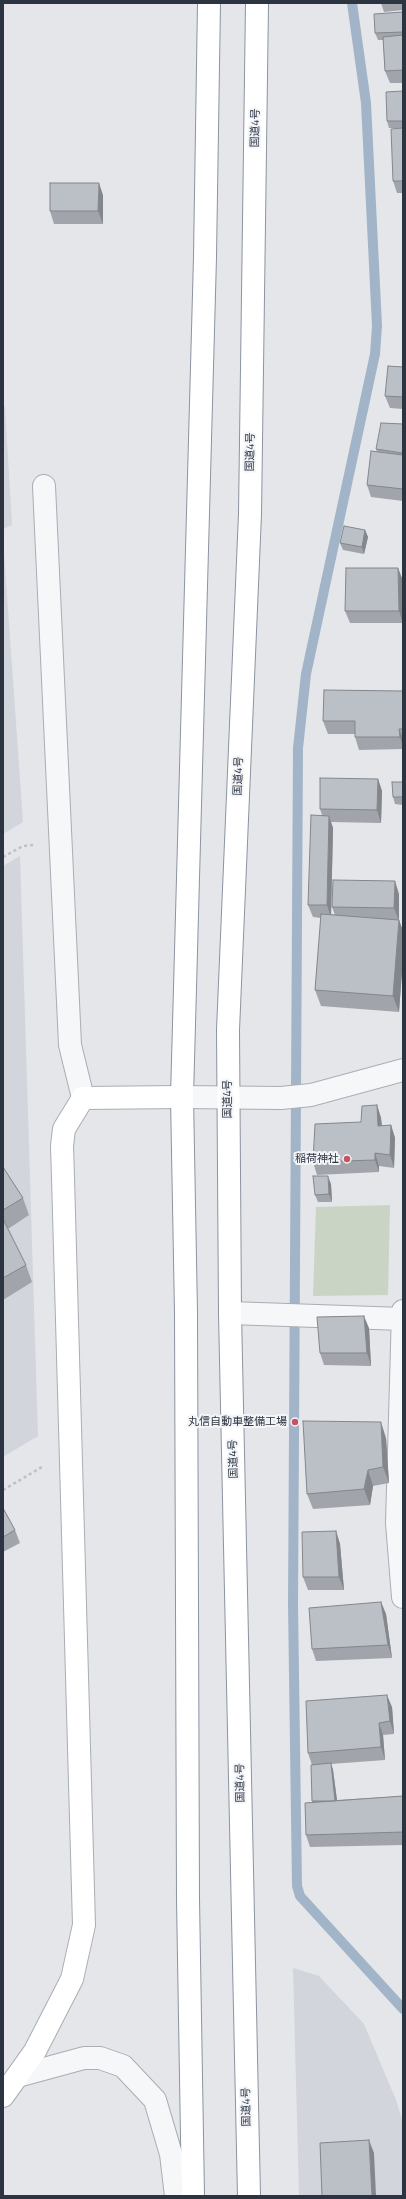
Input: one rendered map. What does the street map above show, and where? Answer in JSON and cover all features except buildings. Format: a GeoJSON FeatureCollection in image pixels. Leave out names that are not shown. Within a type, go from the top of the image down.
{"type":"FeatureCollection","features":[{"type":"Feature","properties":{"kind":"main road"},"geometry":{"type":"LineString","coordinates":[[193,2196],[188,1899],[186,1313],[182,1097],[204,272],[209,3]]}},
{"type":"Feature","properties":{"kind":"main road","name":"国道4号"},"geometry":{"type":"LineString","coordinates":[[249,2196],[230,1313],[228,1030],[250,514],[257,3]]}},
{"type":"Feature","properties":{"kind":"main road"},"geometry":{"type":"LineString","coordinates":[[3,2096],[35,2051],[72,1979],[84,1925],[72,1449],[62,1146],[64,1129],[83,1098],[182,1097]]}},
{"type":"Feature","properties":{"kind":"street"},"geometry":{"type":"LineString","coordinates":[[44,486],[70,1045],[83,1098]]}},
{"type":"Feature","properties":{"kind":"street"},"geometry":{"type":"LineString","coordinates":[[182,1097],[281,1098],[311,1095],[403,1070]]}},
{"type":"Feature","properties":{"kind":"street"},"geometry":{"type":"LineString","coordinates":[[403,1311],[397,1523],[403,1597]]}},
{"type":"Feature","properties":{"kind":"street"},"geometry":{"type":"LineString","coordinates":[[230,1313],[306,1317],[403,1319]]}},
{"type":"Feature","properties":{"kind":"street"},"geometry":{"type":"LineString","coordinates":[[18,2076],[84,2058],[100,2058],[123,2066],[155,2100],[171,2154],[176,2196]]}},
{"type":"Feature","properties":{"kind":"path"},"geometry":{"type":"LineString","coordinates":[[3,1490],[72,1449]]}},
{"type":"Feature","properties":{"kind":"shaded area"},"geometry":{"type":"Polygon","coordinates":[[[3,407],[5,407],[12,525],[3,529],[3,407]]]}},
{"type":"Feature","properties":{"kind":"shaded area"},"geometry":{"type":"Polygon","coordinates":[[[3,538],[23,822],[3,834],[3,538]]]}},
{"type":"Feature","properties":{"kind":"shaded area"},"geometry":{"type":"Polygon","coordinates":[[[20,856],[38,1436],[3,1457],[3,866],[20,856]]]}},
{"type":"Feature","properties":{"kind":"shaded area"},"geometry":{"type":"Polygon","coordinates":[[[293,1968],[319,1976],[364,2024],[396,2100],[403,2122],[403,2196],[299,2196],[293,1968]]]}},
{"type":"Feature","properties":{"kind":"green space"},"geometry":{"type":"Polygon","coordinates":[[[390,1205],[388,1295],[313,1296],[316,1207],[390,1205]]]}},
{"type":"Feature","properties":{"kind":"waterway"},"geometry":{"type":"LineString","coordinates":[[352,3],[366,103],[377,326],[375,354],[306,674],[298,748],[293,1604],[297,1886],[300,1896],[403,2009]]}},
{"type":"Feature","properties":{"kind":"place","name":"稲荷神社"},"geometry":{"type":"Point","coordinates":[347,1159]}},
{"type":"Feature","properties":{"kind":"place","name":"丸信自動車整備工場"},"geometry":{"type":"Point","coordinates":[295,1422]}}]}
